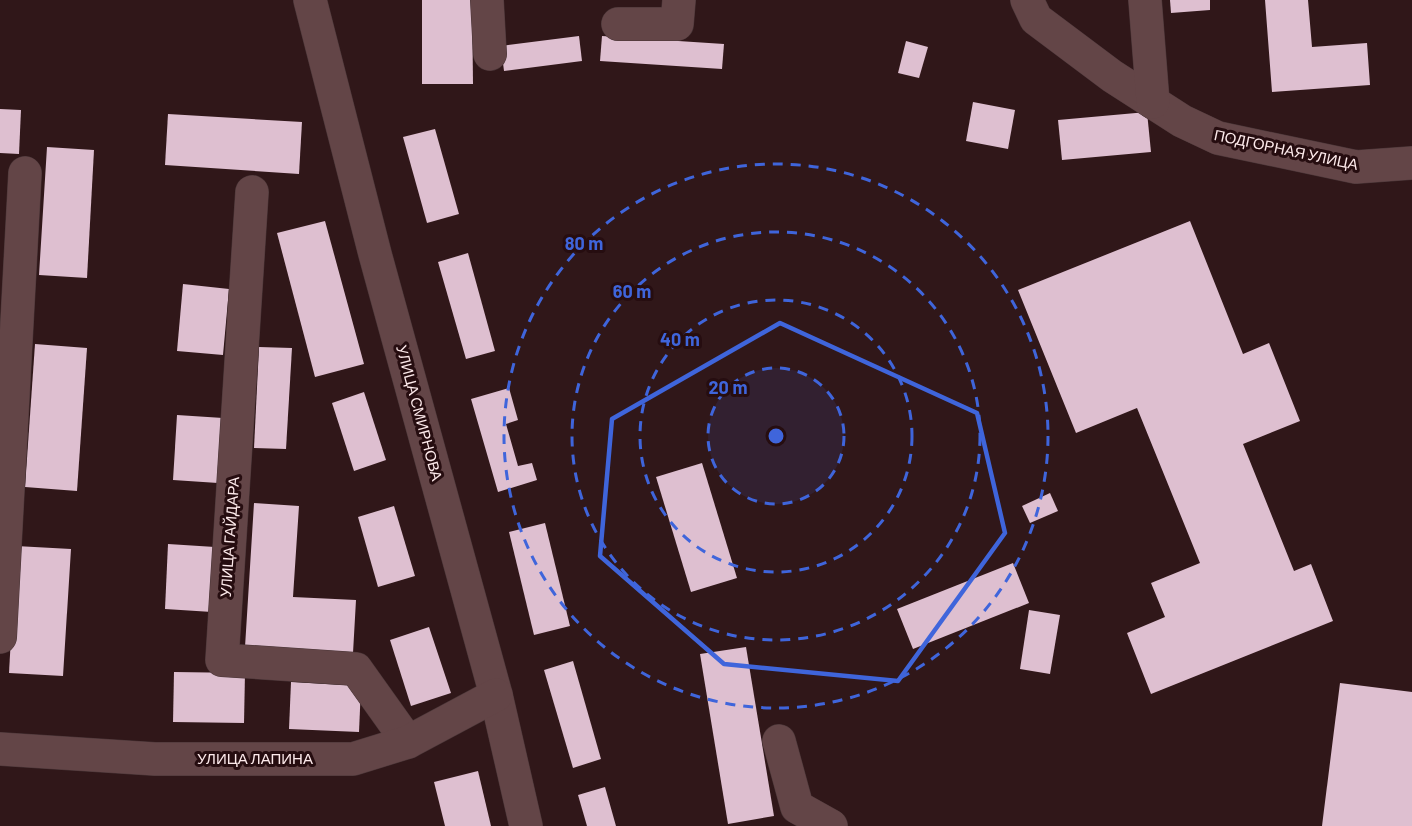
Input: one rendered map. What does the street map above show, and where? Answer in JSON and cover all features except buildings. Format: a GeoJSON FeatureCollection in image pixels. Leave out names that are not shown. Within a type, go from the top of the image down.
{"type":"FeatureCollection","features":[{"type":"Feature","properties":{"kind":"street","name":"УЛИЦА СМИРНОВА"},"geometry":{"type":"LineString","coordinates":[[310,0],[378,266],[496,695],[526,826]]}},
{"type":"Feature","properties":{"kind":"street"},"geometry":{"type":"LineString","coordinates":[[487,0],[490,54]]}},
{"type":"Feature","properties":{"kind":"street"},"geometry":{"type":"LineString","coordinates":[[618,24],[677,24],[679,0]]}},
{"type":"Feature","properties":{"kind":"street","name":"ПОДГОРНАЯ УЛИЦА"},"geometry":{"type":"LineString","coordinates":[[1027,0],[1036,19],[1112,76],[1182,121],[1218,138],[1356,167],[1412,163]]}},
{"type":"Feature","properties":{"kind":"street"},"geometry":{"type":"LineString","coordinates":[[1145,0],[1153,102]]}},
{"type":"Feature","properties":{"kind":"street"},"geometry":{"type":"LineString","coordinates":[[0,636],[25,173]]}},
{"type":"Feature","properties":{"kind":"street","name":"УЛИЦА ГАЙДАРА"},"geometry":{"type":"LineString","coordinates":[[252,192],[222,660],[356,669],[408,742]]}},
{"type":"Feature","properties":{"kind":"street","name":"УЛИЦА ЛАПИНА"},"geometry":{"type":"LineString","coordinates":[[0,749],[155,759],[353,759],[408,742],[496,695]]}},
{"type":"Feature","properties":{"kind":"street"},"geometry":{"type":"LineString","coordinates":[[779,741],[797,807],[831,826]]}},
{"type":"Feature","properties":{"kind":"highlighted area"},"geometry":{"type":"Polygon","coordinates":[[[780,323],[977,413],[1005,533],[898,681],[724,664],[600,556],[612,419],[780,323]]]}}]}
